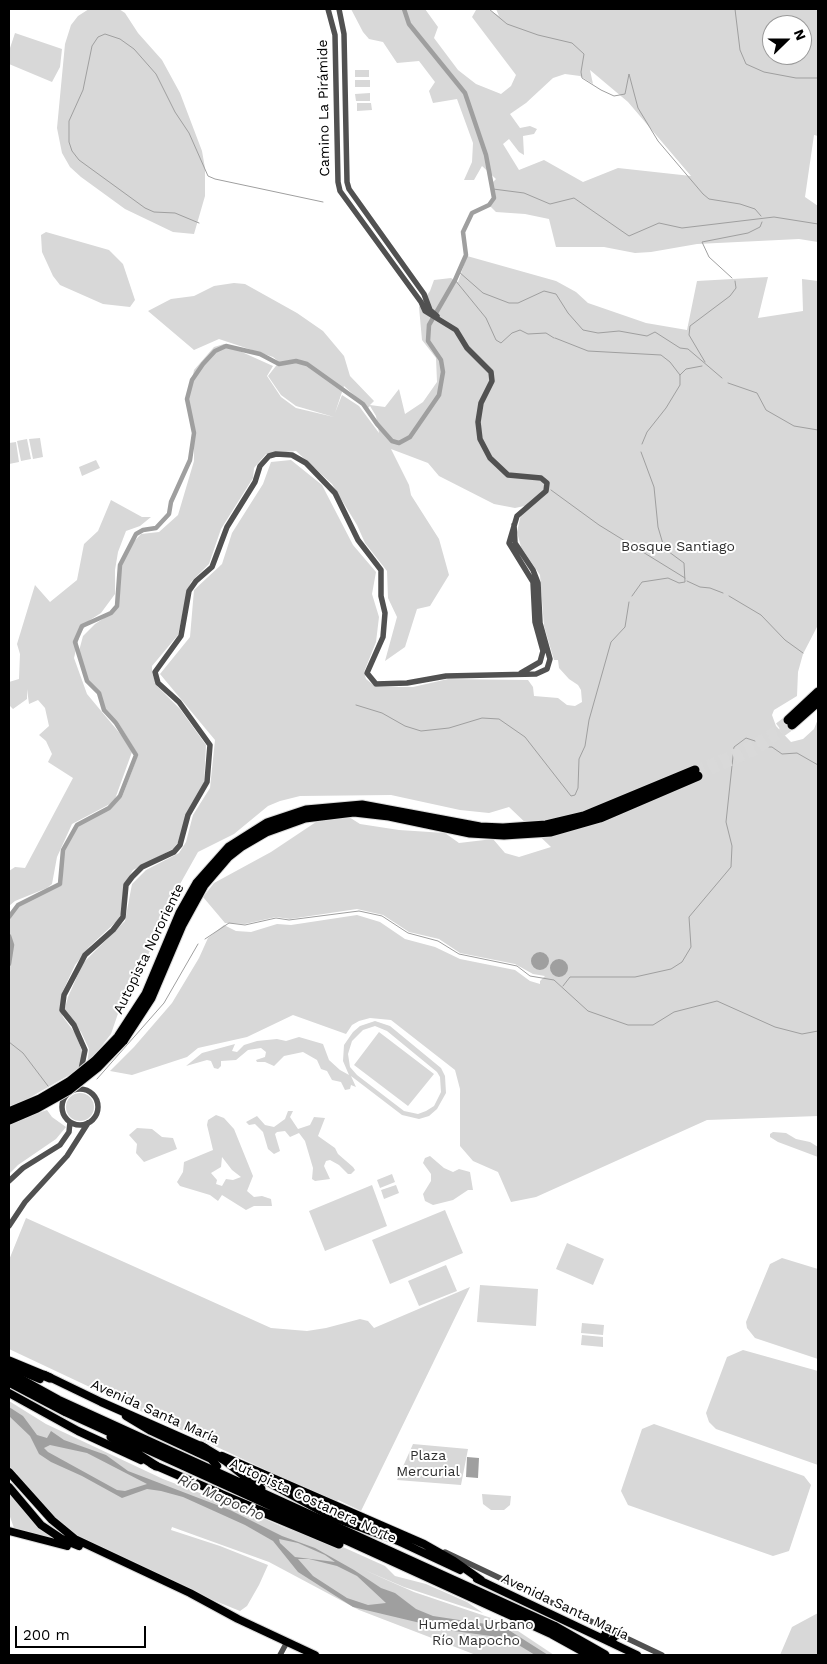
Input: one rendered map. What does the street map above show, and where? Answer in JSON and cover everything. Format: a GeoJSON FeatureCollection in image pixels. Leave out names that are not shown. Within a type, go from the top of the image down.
{"type":"FeatureCollection","features":[{"type":"Feature","properties":{"kind":"highway"},"geometry":{"type":"LineString","coordinates":[[818,692],[790,723],[818,702]]}},
{"type":"Feature","properties":{"kind":"highway","name":"Autopista Nororiente"},"geometry":{"type":"LineString","coordinates":[[9,1120],[37,1108],[69,1090],[98,1067],[121,1039],[146,994],[180,913],[197,883],[222,853],[252,831],[296,812],[325,806],[353,805],[381,807],[504,832],[551,832],[577,826],[697,773]]}},
{"type":"Feature","properties":{"kind":"highway","name":"Autopista Nororiente"},"geometry":{"type":"LineString","coordinates":[[9,1112],[40,1099],[69,1082],[121,1039]]}},
{"type":"Feature","properties":{"kind":"highway"},"geometry":{"type":"LineString","coordinates":[[9,1361],[50,1378]]}},
{"type":"Feature","properties":{"kind":"highway","name":"Autopista Costanera Norte"},"geometry":{"type":"LineString","coordinates":[[9,1373],[58,1400],[554,1626],[605,1655]]}},
{"type":"Feature","properties":{"kind":"highway","name":"Autopista Costanera Norte"},"geometry":{"type":"LineString","coordinates":[[9,1382],[88,1422],[552,1634],[590,1655]]}},
{"type":"Feature","properties":{"kind":"highway"},"geometry":{"type":"LineString","coordinates":[[88,1422],[156,1466]]}},
{"type":"Feature","properties":{"kind":"highway"},"geometry":{"type":"LineString","coordinates":[[201,1446],[226,1461],[278,1501]]}},
{"type":"Feature","properties":{"kind":"highway"},"geometry":{"type":"LineString","coordinates":[[215,1492],[323,1538],[385,1559]]}},
{"type":"Feature","properties":{"kind":"highway"},"geometry":{"type":"LineString","coordinates":[[513,1616],[540,1635]]}},
{"type":"Feature","properties":{"kind":"main road","name":"Avenida Santa María"},"geometry":{"type":"LineString","coordinates":[[9,1356],[100,1402],[424,1544],[454,1561],[481,1580]]}},
{"type":"Feature","properties":{"kind":"main road"},"geometry":{"type":"LineString","coordinates":[[9,1366],[71,1388]]}},
{"type":"Feature","properties":{"kind":"main road"},"geometry":{"type":"LineString","coordinates":[[9,1393],[78,1431],[215,1492],[230,1494]]}},
{"type":"Feature","properties":{"kind":"main road"},"geometry":{"type":"LineString","coordinates":[[100,1402],[151,1431],[211,1459],[218,1466]]}},
{"type":"Feature","properties":{"kind":"main road"},"geometry":{"type":"LineString","coordinates":[[9,1472],[52,1520],[70,1536]]}},
{"type":"Feature","properties":{"kind":"main road","name":"Avenida Santa María"},"geometry":{"type":"LineString","coordinates":[[255,1480],[270,1483],[332,1517],[426,1553],[637,1655]]}},
{"type":"Feature","properties":{"kind":"main road"},"geometry":{"type":"LineString","coordinates":[[193,1482],[209,1482]]}},
{"type":"Feature","properties":{"kind":"main road"},"geometry":{"type":"LineString","coordinates":[[9,1487],[41,1525],[62,1539],[188,1596],[193,1596]]}},
{"type":"Feature","properties":{"kind":"main road"},"geometry":{"type":"LineString","coordinates":[[22,1495],[53,1528],[315,1655]]}},
{"type":"Feature","properties":{"kind":"main road"},"geometry":{"type":"LineString","coordinates":[[332,1517],[331,1512],[336,1506]]}},
{"type":"Feature","properties":{"kind":"main road"},"geometry":{"type":"LineString","coordinates":[[347,1523],[364,1518],[366,1530]]}},
{"type":"Feature","properties":{"kind":"main road"},"geometry":{"type":"LineString","coordinates":[[9,1522],[12,1529],[21,1534]]}},
{"type":"Feature","properties":{"kind":"main road"},"geometry":{"type":"LineString","coordinates":[[9,1531],[85,1550]]}},
{"type":"Feature","properties":{"kind":"main road"},"geometry":{"type":"LineString","coordinates":[[602,1638],[606,1634],[606,1628]]}},
{"type":"Feature","properties":{"kind":"main road"},"geometry":{"type":"LineString","coordinates":[[610,1642],[616,1634],[621,1634]]}},
{"type":"Feature","properties":{"kind":"street","name":"Camino La Pirámide"},"geometry":{"type":"LineString","coordinates":[[328,9],[336,35],[338,182],[340,191],[429,312],[456,330],[467,348],[485,365],[492,375],[481,403],[478,422],[480,439],[490,458],[508,475],[541,478],[547,483],[546,491],[520,512],[514,525]]}},
{"type":"Feature","properties":{"kind":"street","name":"Camino La Pirámide"},"geometry":{"type":"LineString","coordinates":[[339,9],[344,34],[347,182],[349,189],[424,294],[429,312]]}},
{"type":"Feature","properties":{"kind":"street"},"geometry":{"type":"LineString","coordinates":[[88,1123],[81,1125],[70,1122],[65,1117],[62,1109],[64,1099],[70,1092],[85,1062],[85,1050],[74,1025],[62,1010],[64,995],[85,955],[113,930],[122,917],[126,885],[132,877],[142,867],[174,852],[180,845],[188,815],[207,782],[210,745],[182,706],[158,683],[155,672],[181,636],[190,591],[196,581],[212,566],[227,527],[267,458],[276,454],[292,455],[306,463],[335,493],[358,540],[381,570],[381,596],[386,615],[382,642],[368,668],[367,673],[372,682],[390,685],[446,676],[536,674],[550,666]]}},
{"type":"Feature","properties":{"kind":"street"},"geometry":{"type":"LineString","coordinates":[[514,525],[510,543],[533,582],[536,622],[543,651],[540,662],[543,668],[550,666]]}},
{"type":"Feature","properties":{"kind":"street"},"geometry":{"type":"LineString","coordinates":[[514,525],[515,543],[533,570],[538,583],[540,623],[548,650],[550,666]]}},
{"type":"Feature","properties":{"kind":"street"},"geometry":{"type":"LineString","coordinates":[[517,675],[540,662]]}},
{"type":"Feature","properties":{"kind":"street"},"geometry":{"type":"LineString","coordinates":[[9,1226],[18,1210],[67,1156],[98,1111],[95,1098],[84,1090],[70,1092]]}},
{"type":"Feature","properties":{"kind":"street"},"geometry":{"type":"LineString","coordinates":[[9,1181],[23,1168],[60,1145],[68,1135],[70,1122]]}},
{"type":"Feature","properties":{"kind":"street"},"geometry":{"type":"LineString","coordinates":[[424,1544],[621,1634],[662,1655]]}},
{"type":"Feature","properties":{"kind":"street"},"geometry":{"type":"LineString","coordinates":[[280,1655],[288,1642]]}},
{"type":"Feature","properties":{"kind":"green space"},"geometry":{"type":"Polygon","coordinates":[[[89,9],[119,9],[125,13],[138,33],[162,60],[180,93],[202,151],[205,168],[205,196],[194,234],[173,232],[125,209],[81,177],[70,167],[62,153],[57,128],[65,44],[71,25],[78,16],[89,9]]]}},
{"type":"Feature","properties":{"kind":"green space"},"geometry":{"type":"Polygon","coordinates":[[[351,9],[425,9],[438,27],[434,38],[458,70],[476,84],[501,94],[511,86],[516,75],[472,17],[476,10],[488,9],[499,16],[496,9],[818,9],[818,136],[814,135],[805,197],[818,206],[818,242],[799,239],[697,244],[635,253],[604,247],[556,247],[549,219],[525,214],[496,212],[489,205],[494,198],[491,184],[496,179],[482,166],[474,180],[464,180],[472,162],[473,143],[457,99],[433,103],[429,91],[435,82],[419,61],[397,63],[383,42],[369,39],[363,32],[351,9]],[[590,70],[593,84],[580,76],[565,74],[553,78],[526,103],[510,114],[520,128],[530,126],[537,129],[534,134],[523,136],[524,155],[519,152],[509,139],[503,144],[519,170],[544,160],[583,182],[618,168],[691,176],[628,102],[590,70]]]}},
{"type":"Feature","properties":{"kind":"green space"},"geometry":{"type":"Polygon","coordinates":[[[15,33],[62,49],[60,67],[52,82],[9,64],[9,51],[15,33]]]}},
{"type":"Feature","properties":{"kind":"green space"},"geometry":{"type":"Polygon","coordinates":[[[355,70],[369,70],[369,77],[355,77],[355,70]]]}},
{"type":"Feature","properties":{"kind":"green space"},"geometry":{"type":"Polygon","coordinates":[[[355,80],[370,80],[370,87],[355,87],[355,80]]]}},
{"type":"Feature","properties":{"kind":"green space"},"geometry":{"type":"Polygon","coordinates":[[[370,93],[370,101],[356,101],[355,94],[370,93]]]}},
{"type":"Feature","properties":{"kind":"green space"},"geometry":{"type":"Polygon","coordinates":[[[357,103],[371,103],[372,110],[357,111],[357,103]]]}},
{"type":"Feature","properties":{"kind":"green space"},"geometry":{"type":"Polygon","coordinates":[[[46,232],[109,250],[123,264],[135,300],[130,307],[103,304],[60,285],[53,276],[42,252],[41,235],[46,232]]]}},
{"type":"Feature","properties":{"kind":"green space","name":"Bosque Santiago"},"geometry":{"type":"Polygon","coordinates":[[[467,256],[556,281],[576,292],[588,303],[646,323],[687,330],[697,281],[768,277],[758,318],[803,311],[802,279],[818,281],[818,625],[803,654],[798,672],[797,696],[774,710],[772,715],[776,726],[791,742],[803,739],[814,729],[818,719],[818,1116],[707,1120],[536,1197],[511,1202],[498,1172],[473,1161],[460,1146],[460,1089],[455,1070],[391,1020],[370,1018],[359,1021],[352,1025],[346,1034],[293,1015],[247,1037],[198,1048],[187,1057],[132,1075],[110,1071],[134,1047],[172,1003],[199,958],[208,938],[224,925],[236,931],[251,932],[277,924],[291,925],[357,915],[380,922],[405,939],[435,947],[460,959],[515,970],[530,981],[540,984],[540,981],[545,976],[533,974],[515,964],[460,953],[439,939],[409,932],[383,915],[357,909],[290,919],[276,917],[245,924],[225,923],[203,897],[214,883],[271,852],[316,822],[349,817],[360,824],[399,830],[445,833],[459,843],[493,839],[505,853],[519,857],[551,847],[509,807],[489,813],[460,810],[391,795],[300,796],[280,801],[268,806],[234,834],[198,852],[175,893],[142,969],[123,999],[111,1034],[87,1065],[89,1049],[81,1032],[64,1012],[68,997],[83,963],[125,921],[132,884],[146,870],[179,853],[186,842],[193,815],[210,788],[215,740],[160,674],[190,637],[194,590],[222,564],[232,533],[263,484],[271,462],[291,460],[322,485],[353,545],[376,572],[372,594],[379,617],[376,642],[364,672],[366,679],[376,687],[413,687],[448,679],[528,680],[533,687],[534,696],[558,698],[567,705],[575,706],[582,702],[581,690],[578,685],[569,679],[559,668],[558,660],[554,660],[544,626],[540,575],[521,547],[517,532],[521,514],[534,504],[515,508],[494,504],[439,476],[428,463],[391,449],[409,485],[411,495],[439,539],[449,575],[430,606],[417,609],[405,647],[385,661],[397,617],[388,598],[387,571],[365,543],[357,525],[332,484],[296,451],[266,454],[254,468],[253,478],[221,529],[209,564],[191,582],[178,635],[152,666],[152,673],[157,686],[180,709],[206,745],[204,782],[179,841],[173,849],[133,870],[124,884],[121,914],[117,921],[89,947],[75,965],[62,993],[60,1008],[63,1017],[75,1033],[84,1056],[78,1070],[22,1102],[9,1106],[9,970],[13,945],[9,931],[9,918],[19,906],[62,885],[64,850],[78,826],[110,809],[122,797],[138,755],[118,722],[106,713],[97,693],[90,686],[79,651],[83,636],[95,624],[112,613],[117,602],[119,570],[127,549],[141,534],[159,532],[178,515],[194,461],[194,433],[188,401],[194,370],[214,347],[224,344],[273,366],[267,376],[281,397],[296,408],[334,417],[296,406],[281,395],[268,376],[279,362],[273,357],[219,339],[194,350],[148,311],[171,299],[194,296],[214,286],[234,283],[245,284],[297,313],[323,331],[344,356],[350,376],[374,401],[370,405],[385,407],[399,389],[405,414],[423,402],[437,382],[436,358],[422,340],[419,307],[430,291],[434,280],[451,278],[458,282],[467,256]],[[344,386],[335,413],[342,395],[359,406],[379,433],[376,416],[370,406],[368,408],[344,386]]]}},
{"type":"Feature","properties":{"kind":"green space"},"geometry":{"type":"Polygon","coordinates":[[[40,438],[43,457],[33,459],[29,439],[40,438]]]}},
{"type":"Feature","properties":{"kind":"green space"},"geometry":{"type":"Polygon","coordinates":[[[27,439],[31,459],[21,461],[17,441],[27,439]]]}},
{"type":"Feature","properties":{"kind":"green space"},"geometry":{"type":"Polygon","coordinates":[[[16,442],[19,462],[9,464],[9,443],[16,442]]]}},
{"type":"Feature","properties":{"kind":"green space"},"geometry":{"type":"Polygon","coordinates":[[[96,460],[100,468],[82,476],[79,467],[96,460]]]}},
{"type":"Feature","properties":{"kind":"green space"},"geometry":{"type":"Polygon","coordinates":[[[111,500],[142,517],[151,517],[140,526],[126,531],[118,552],[115,570],[115,594],[101,613],[90,620],[80,633],[74,658],[87,694],[122,736],[132,752],[115,799],[110,804],[72,824],[57,857],[52,884],[47,888],[15,901],[9,906],[9,871],[15,867],[25,868],[73,778],[48,762],[52,754],[46,741],[39,735],[49,726],[45,708],[38,700],[29,704],[27,689],[27,699],[13,709],[9,705],[9,682],[19,679],[20,654],[17,644],[35,585],[50,602],[77,580],[84,544],[98,531],[111,500]]]}},
{"type":"Feature","properties":{"kind":"green space"},"geometry":{"type":"Polygon","coordinates":[[[375,1021],[390,1026],[441,1068],[445,1076],[446,1093],[437,1109],[429,1116],[419,1119],[402,1115],[351,1076],[356,1087],[351,1085],[350,1089],[345,1090],[341,1082],[332,1080],[327,1071],[321,1069],[317,1060],[303,1052],[284,1056],[274,1066],[265,1062],[257,1062],[256,1060],[265,1057],[266,1052],[261,1048],[248,1050],[236,1060],[221,1061],[221,1066],[218,1069],[214,1068],[211,1061],[207,1060],[186,1066],[202,1053],[235,1044],[232,1051],[237,1052],[244,1045],[257,1041],[277,1039],[286,1041],[299,1037],[323,1044],[329,1060],[349,1075],[343,1061],[344,1045],[360,1026],[375,1021]],[[375,1026],[363,1030],[352,1041],[348,1054],[350,1067],[357,1075],[404,1111],[418,1114],[426,1111],[434,1106],[441,1092],[440,1077],[437,1072],[387,1031],[375,1026]]]}},
{"type":"Feature","properties":{"kind":"green space"},"geometry":{"type":"Polygon","coordinates":[[[379,1032],[434,1074],[408,1106],[354,1065],[379,1032]]]}},
{"type":"Feature","properties":{"kind":"green space"},"geometry":{"type":"Polygon","coordinates":[[[80,1093],[90,1097],[94,1107],[90,1117],[80,1121],[70,1117],[66,1107],[70,1097],[80,1093]]]}},
{"type":"Feature","properties":{"kind":"green space"},"geometry":{"type":"Polygon","coordinates":[[[47,1110],[52,1117],[66,1127],[56,1139],[18,1165],[9,1174],[9,1123],[47,1110]]]}},
{"type":"Feature","properties":{"kind":"green space"},"geometry":{"type":"Polygon","coordinates":[[[288,1111],[293,1111],[290,1117],[298,1129],[310,1125],[314,1117],[325,1118],[318,1136],[335,1148],[338,1154],[355,1170],[348,1174],[339,1165],[330,1160],[326,1161],[324,1166],[330,1179],[315,1181],[312,1179],[313,1168],[305,1141],[299,1133],[290,1137],[285,1131],[277,1132],[275,1134],[280,1151],[274,1154],[268,1149],[263,1132],[255,1124],[249,1125],[246,1122],[257,1116],[265,1125],[274,1127],[285,1119],[288,1111]]]}},
{"type":"Feature","properties":{"kind":"green space"},"geometry":{"type":"Polygon","coordinates":[[[216,1115],[224,1118],[234,1129],[253,1176],[247,1191],[254,1197],[262,1196],[271,1199],[272,1206],[254,1206],[246,1210],[222,1195],[218,1201],[210,1195],[180,1186],[177,1182],[183,1172],[184,1162],[213,1150],[207,1125],[208,1120],[216,1115]],[[222,1157],[221,1167],[211,1173],[217,1180],[216,1184],[222,1186],[226,1179],[233,1180],[241,1177],[232,1170],[222,1157]]]}},
{"type":"Feature","properties":{"kind":"green space"},"geometry":{"type":"Polygon","coordinates":[[[137,1128],[152,1129],[162,1137],[173,1138],[177,1149],[144,1162],[136,1153],[137,1144],[129,1135],[137,1128]]]}},
{"type":"Feature","properties":{"kind":"green space"},"geometry":{"type":"Polygon","coordinates":[[[773,1132],[786,1133],[796,1139],[810,1142],[818,1147],[818,1157],[778,1142],[770,1137],[770,1134],[773,1132]]]}},
{"type":"Feature","properties":{"kind":"green space"},"geometry":{"type":"Polygon","coordinates":[[[430,1156],[444,1168],[453,1172],[459,1169],[470,1172],[473,1190],[468,1190],[453,1200],[433,1205],[425,1201],[423,1194],[431,1181],[431,1174],[423,1163],[425,1158],[430,1156]]]}},
{"type":"Feature","properties":{"kind":"green space"},"geometry":{"type":"Polygon","coordinates":[[[392,1174],[395,1182],[380,1188],[377,1180],[392,1174]]]}},
{"type":"Feature","properties":{"kind":"green space"},"geometry":{"type":"Polygon","coordinates":[[[372,1185],[387,1226],[325,1251],[309,1211],[372,1185]]]}},
{"type":"Feature","properties":{"kind":"green space"},"geometry":{"type":"Polygon","coordinates":[[[396,1185],[399,1193],[384,1199],[381,1190],[396,1185]]]}},
{"type":"Feature","properties":{"kind":"green space"},"geometry":{"type":"Polygon","coordinates":[[[445,1210],[463,1253],[390,1284],[372,1240],[445,1210]]]}},
{"type":"Feature","properties":{"kind":"green space"},"geometry":{"type":"Polygon","coordinates":[[[26,1218],[271,1328],[307,1331],[360,1319],[368,1321],[374,1328],[470,1287],[361,1511],[338,1500],[336,1503],[9,1349],[9,1260],[26,1218]]]}},
{"type":"Feature","properties":{"kind":"green space"},"geometry":{"type":"Polygon","coordinates":[[[567,1243],[604,1259],[593,1285],[556,1269],[567,1243]]]}},
{"type":"Feature","properties":{"kind":"green space"},"geometry":{"type":"Polygon","coordinates":[[[782,1258],[818,1269],[818,1359],[755,1338],[747,1328],[746,1322],[770,1264],[782,1258]]]}},
{"type":"Feature","properties":{"kind":"green space"},"geometry":{"type":"Polygon","coordinates":[[[446,1265],[457,1291],[419,1306],[408,1281],[446,1265]]]}},
{"type":"Feature","properties":{"kind":"green space"},"geometry":{"type":"Polygon","coordinates":[[[480,1285],[538,1289],[536,1326],[477,1322],[480,1285]]]}},
{"type":"Feature","properties":{"kind":"green space"},"geometry":{"type":"Polygon","coordinates":[[[582,1323],[604,1325],[603,1335],[581,1333],[582,1323]]]}},
{"type":"Feature","properties":{"kind":"green space"},"geometry":{"type":"Polygon","coordinates":[[[582,1335],[603,1337],[603,1347],[581,1345],[582,1335]]]}},
{"type":"Feature","properties":{"kind":"green space"},"geometry":{"type":"Polygon","coordinates":[[[743,1350],[818,1371],[818,1465],[716,1429],[709,1422],[706,1413],[727,1357],[743,1350]]]}},
{"type":"Feature","properties":{"kind":"green space","name":"Humedal Urbano Río Mapocho"},"geometry":{"type":"Polygon","coordinates":[[[9,1401],[46,1424],[163,1479],[250,1512],[298,1534],[263,1517],[345,1548],[385,1566],[395,1576],[426,1584],[467,1602],[483,1613],[404,1587],[362,1569],[414,1592],[506,1623],[554,1655],[476,1655],[359,1610],[269,1562],[172,1527],[171,1530],[220,1546],[268,1565],[247,1606],[240,1611],[188,1590],[84,1540],[61,1524],[9,1468],[9,1401]]]}},
{"type":"Feature","properties":{"kind":"green space"},"geometry":{"type":"Polygon","coordinates":[[[654,1424],[804,1476],[811,1485],[789,1551],[773,1556],[628,1505],[621,1491],[642,1429],[654,1424]]]}},
{"type":"Feature","properties":{"kind":"green space","name":"Plaza Mercurial"},"geometry":{"type":"Polygon","coordinates":[[[413,1444],[468,1449],[461,1485],[397,1480],[413,1444]]]}},
{"type":"Feature","properties":{"kind":"green space"},"geometry":{"type":"Polygon","coordinates":[[[9,1492],[37,1525],[64,1544],[14,1528],[9,1514],[9,1492]]]}},
{"type":"Feature","properties":{"kind":"green space"},"geometry":{"type":"Polygon","coordinates":[[[482,1494],[511,1496],[510,1505],[504,1510],[491,1510],[483,1504],[482,1494]]]}},
{"type":"Feature","properties":{"kind":"green space"},"geometry":{"type":"Polygon","coordinates":[[[818,1613],[818,1655],[780,1655],[792,1627],[818,1613]]]}},
{"type":"Feature","properties":{"kind":"shaded area"},"geometry":{"type":"Polygon","coordinates":[[[540,952],[546,955],[549,961],[546,967],[540,970],[534,967],[531,961],[534,955],[540,952]]]}},
{"type":"Feature","properties":{"kind":"shaded area"},"geometry":{"type":"Polygon","coordinates":[[[559,959],[565,962],[568,968],[565,974],[559,977],[553,974],[550,968],[553,962],[559,959]]]}},
{"type":"Feature","properties":{"kind":"shaded area"},"geometry":{"type":"Polygon","coordinates":[[[9,1407],[23,1416],[37,1435],[47,1438],[51,1431],[64,1440],[106,1455],[128,1471],[230,1510],[282,1536],[315,1548],[381,1588],[395,1593],[416,1609],[433,1616],[507,1629],[548,1655],[535,1655],[517,1644],[498,1637],[454,1631],[353,1607],[298,1572],[273,1541],[245,1525],[183,1497],[161,1491],[147,1489],[122,1498],[82,1476],[51,1462],[39,1454],[30,1436],[9,1416],[9,1407]],[[50,1445],[44,1448],[48,1452],[117,1490],[125,1491],[147,1484],[87,1453],[50,1445]],[[279,1539],[280,1543],[295,1557],[335,1562],[325,1555],[298,1543],[279,1539]],[[298,1559],[313,1576],[347,1598],[368,1605],[386,1603],[357,1576],[337,1566],[309,1559],[298,1559]]]}},
{"type":"Feature","properties":{"kind":"shaded area"},"geometry":{"type":"Polygon","coordinates":[[[467,1457],[479,1458],[478,1478],[466,1477],[467,1457]]]}},
{"type":"Feature","properties":{"kind":"waterway"},"geometry":{"type":"LineString","coordinates":[[9,917],[18,905],[60,884],[63,850],[77,825],[109,808],[120,796],[136,755],[116,723],[104,710],[99,693],[87,681],[75,642],[82,626],[111,613],[117,606],[120,565],[136,534],[143,530],[156,528],[169,514],[171,502],[190,460],[194,433],[187,399],[192,380],[203,364],[215,351],[226,346],[260,354],[279,364],[296,361],[307,364],[363,404],[392,441],[399,443],[410,437],[439,395],[443,372],[441,360],[428,341],[429,325],[455,280],[466,255],[463,232],[472,213],[489,205],[494,198],[486,155],[465,93],[409,24],[404,9]]}},
{"type":"Feature","properties":{"kind":"waterway"},"geometry":{"type":"LineString","coordinates":[[489,9],[507,24],[538,35],[572,43],[584,54],[582,78],[601,90],[614,96],[625,94],[629,74],[638,108],[658,141],[703,194],[709,199],[740,204],[755,209],[761,216]]}},
{"type":"Feature","properties":{"kind":"waterway"},"geometry":{"type":"LineString","coordinates":[[735,9],[740,50],[746,64],[764,72],[796,78],[818,78]]}},
{"type":"Feature","properties":{"kind":"waterway"},"geometry":{"type":"LineString","coordinates":[[199,223],[175,213],[154,212],[145,208],[79,160],[72,151],[69,142],[69,121],[83,90],[92,46],[98,37],[105,34],[120,39],[134,49],[156,74],[175,112],[189,133],[208,176],[323,202]]}},
{"type":"Feature","properties":{"kind":"waterway"},"geometry":{"type":"LineString","coordinates":[[493,189],[524,193],[550,204],[574,198],[629,236],[659,223],[682,228],[774,217],[818,224]]}},
{"type":"Feature","properties":{"kind":"waterway"},"geometry":{"type":"LineString","coordinates":[[732,278],[709,257],[702,242],[748,233],[760,227],[762,222]]}},
{"type":"Feature","properties":{"kind":"waterway"},"geometry":{"type":"LineString","coordinates":[[459,272],[483,293],[509,303],[518,303],[544,291],[556,294],[568,313],[583,330],[598,333],[619,331],[647,336],[655,332],[680,348],[688,349],[722,378]]}},
{"type":"Feature","properties":{"kind":"waterway"},"geometry":{"type":"LineString","coordinates":[[455,280],[486,318],[496,340],[501,343],[512,333],[520,330],[528,334],[546,333],[554,338]]}},
{"type":"Feature","properties":{"kind":"waterway"},"geometry":{"type":"LineString","coordinates":[[705,362],[689,335],[690,326],[730,296],[736,288],[735,281]]}},
{"type":"Feature","properties":{"kind":"waterway"},"geometry":{"type":"LineString","coordinates":[[555,338],[588,351],[661,355],[670,362],[680,375],[680,385],[666,408],[647,432],[642,444]]}},
{"type":"Feature","properties":{"kind":"waterway"},"geometry":{"type":"LineString","coordinates":[[680,375],[686,369],[702,366]]}},
{"type":"Feature","properties":{"kind":"waterway"},"geometry":{"type":"LineString","coordinates":[[728,383],[757,393],[766,410],[794,426],[818,430]]}},
{"type":"Feature","properties":{"kind":"waterway"},"geometry":{"type":"LineString","coordinates":[[641,452],[654,487],[658,527],[663,544]]}},
{"type":"Feature","properties":{"kind":"waterway"},"geometry":{"type":"LineString","coordinates":[[551,490],[599,525],[685,578]]}},
{"type":"Feature","properties":{"kind":"waterway"},"geometry":{"type":"LineString","coordinates":[[632,596],[642,582],[668,578],[679,583],[685,582],[684,563],[665,549]]}},
{"type":"Feature","properties":{"kind":"waterway"},"geometry":{"type":"LineString","coordinates":[[687,581],[700,587],[710,588],[723,593]]}},
{"type":"Feature","properties":{"kind":"waterway"},"geometry":{"type":"LineString","coordinates":[[729,596],[761,615],[785,640],[803,653]]}},
{"type":"Feature","properties":{"kind":"waterway"},"geometry":{"type":"LineString","coordinates":[[356,705],[382,713],[405,726],[421,731],[449,728],[482,718],[499,719],[525,737],[571,796],[575,795],[578,788],[579,759],[585,746],[589,720],[611,642],[625,627],[629,602]]}},
{"type":"Feature","properties":{"kind":"waterway"},"geometry":{"type":"LineString","coordinates":[[563,986],[570,977],[635,977],[671,969],[682,962],[691,947],[689,917],[731,867],[732,846],[726,822],[734,747],[746,738],[755,741]]}},
{"type":"Feature","properties":{"kind":"waterway"},"geometry":{"type":"LineString","coordinates":[[763,747],[772,747],[782,754],[797,753],[818,765]]}},
{"type":"Feature","properties":{"kind":"waterway"},"geometry":{"type":"LineString","coordinates":[[205,939],[229,923],[245,925],[276,918],[289,920],[359,911],[382,916],[408,933],[438,941],[459,954],[517,966],[530,976],[554,980],[588,1011],[628,1025],[653,1025],[674,1012],[717,1001],[775,1027],[802,1034],[818,1031]]}},
{"type":"Feature","properties":{"kind":"waterway"},"geometry":{"type":"LineString","coordinates":[[9,936],[12,945],[9,964]]}},
{"type":"Feature","properties":{"kind":"waterway"},"geometry":{"type":"LineString","coordinates":[[97,1079],[164,1003],[198,944]]}},
{"type":"Feature","properties":{"kind":"waterway"},"geometry":{"type":"LineString","coordinates":[[9,1042],[23,1053],[48,1086]]}},
{"type":"Feature","properties":{"kind":"tunnel"},"geometry":{"type":"LineString","coordinates":[[695,770],[738,752],[767,736],[788,720]]}},
{"type":"Feature","properties":{"kind":"tunnel"},"geometry":{"type":"LineString","coordinates":[[698,776],[757,750],[792,725]]}},
{"type":"Feature","properties":{"kind":"water label","name":"Río Mapocho"},"geometry":{"type":"Point","coordinates":[221,1498]}}]}
